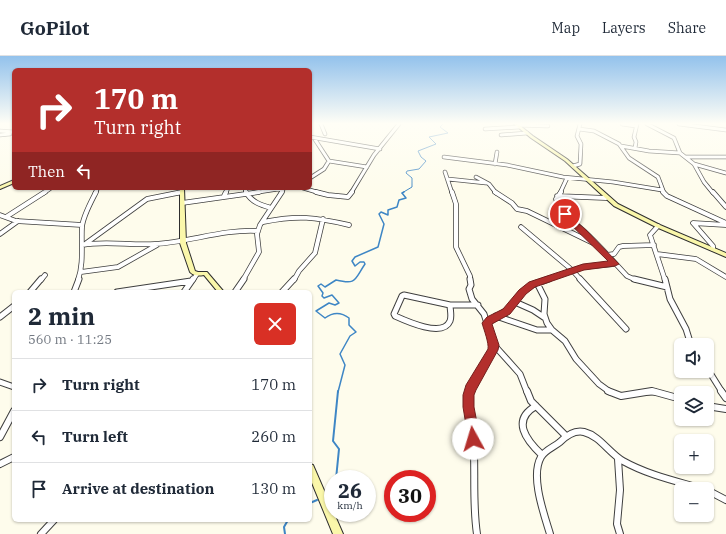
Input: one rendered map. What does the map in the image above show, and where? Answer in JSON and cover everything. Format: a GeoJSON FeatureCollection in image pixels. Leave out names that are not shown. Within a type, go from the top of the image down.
{"type":"FeatureCollection","features":[{"type":"Feature","properties":{"kind":"street"},"geometry":{"type":"LineString","coordinates":[[319,146],[329,161],[367,167]]}},
{"type":"Feature","properties":{"kind":"street"},"geometry":{"type":"LineString","coordinates":[[364,146],[380,149]]}},
{"type":"Feature","properties":{"kind":"street"},"geometry":{"type":"LineString","coordinates":[[310,190],[328,195],[348,197],[355,189],[367,167],[382,146]]}},
{"type":"Feature","properties":{"kind":"street"},"geometry":{"type":"LineString","coordinates":[[546,146],[573,166],[616,206],[726,255]]}},
{"type":"Feature","properties":{"kind":"street"},"geometry":{"type":"LineString","coordinates":[[573,166],[580,164],[580,146]]}},
{"type":"Feature","properties":{"kind":"street"},"geometry":{"type":"LineString","coordinates":[[621,146],[629,158],[658,177],[662,190],[670,198],[692,206],[726,224]]}},
{"type":"Feature","properties":{"kind":"street"},"geometry":{"type":"LineString","coordinates":[[623,146],[680,153],[694,164],[704,182],[726,207]]}},
{"type":"Feature","properties":{"kind":"street"},"geometry":{"type":"LineString","coordinates":[[677,146],[680,153]]}},
{"type":"Feature","properties":{"kind":"street"},"geometry":{"type":"LineString","coordinates":[[495,164],[497,152]]}},
{"type":"Feature","properties":{"kind":"street"},"geometry":{"type":"LineString","coordinates":[[684,156],[726,157]]}},
{"type":"Feature","properties":{"kind":"street"},"geometry":{"type":"LineString","coordinates":[[444,157],[495,164],[568,178],[613,182],[662,190]]}},
{"type":"Feature","properties":{"kind":"street"},"geometry":{"type":"LineString","coordinates":[[312,177],[324,169],[329,161]]}},
{"type":"Feature","properties":{"kind":"street"},"geometry":{"type":"LineString","coordinates":[[694,164],[726,173]]}},
{"type":"Feature","properties":{"kind":"street"},"geometry":{"type":"LineString","coordinates":[[445,172],[457,210],[456,247],[470,276],[470,295],[478,305],[487,323],[494,345],[520,374],[528,395],[536,406],[566,436]]}},
{"type":"Feature","properties":{"kind":"street"},"geometry":{"type":"LineString","coordinates":[[476,176],[488,184],[496,193],[512,203],[517,209],[527,211],[595,243]]}},
{"type":"Feature","properties":{"kind":"street"},"geometry":{"type":"LineString","coordinates":[[568,178],[557,196],[557,204],[560,209],[615,264],[633,279],[668,287]]}},
{"type":"Feature","properties":{"kind":"street"},"geometry":{"type":"LineString","coordinates":[[448,180],[488,184]]}},
{"type":"Feature","properties":{"kind":"street"},"geometry":{"type":"LineString","coordinates":[[0,188],[12,182]]}},
{"type":"Feature","properties":{"kind":"street"},"geometry":{"type":"LineString","coordinates":[[6,217],[48,190]]}},
{"type":"Feature","properties":{"kind":"street"},"geometry":{"type":"LineString","coordinates":[[75,290],[81,272],[84,244],[82,225],[96,190]]}},
{"type":"Feature","properties":{"kind":"street"},"geometry":{"type":"LineString","coordinates":[[84,244],[147,199],[182,190],[182,240],[193,272],[197,274]]}},
{"type":"Feature","properties":{"kind":"street"},"geometry":{"type":"LineString","coordinates":[[224,196],[227,190]]}},
{"type":"Feature","properties":{"kind":"street"},"geometry":{"type":"LineString","coordinates":[[245,190],[249,199],[271,208]]}},
{"type":"Feature","properties":{"kind":"street"},"geometry":{"type":"LineString","coordinates":[[182,203],[269,190]]}},
{"type":"Feature","properties":{"kind":"street"},"geometry":{"type":"LineString","coordinates":[[236,290],[258,256],[260,245],[257,239],[258,231],[271,208],[280,198],[283,190]]}},
{"type":"Feature","properties":{"kind":"street"},"geometry":{"type":"LineString","coordinates":[[557,196],[606,198]]}},
{"type":"Feature","properties":{"kind":"street"},"geometry":{"type":"LineString","coordinates":[[0,215],[10,220],[18,221],[61,222],[82,225]]}},
{"type":"Feature","properties":{"kind":"street"},"geometry":{"type":"LineString","coordinates":[[263,222],[281,219],[323,219],[349,225]]}},
{"type":"Feature","properties":{"kind":"street"},"geometry":{"type":"LineString","coordinates":[[284,290],[292,283],[299,271],[315,253],[323,219]]}},
{"type":"Feature","properties":{"kind":"street"},"geometry":{"type":"LineString","coordinates":[[0,234],[18,221]]}},
{"type":"Feature","properties":{"kind":"street"},"geometry":{"type":"LineString","coordinates":[[712,249],[713,246],[694,223],[711,225],[726,224]]}},
{"type":"Feature","properties":{"kind":"street"},"geometry":{"type":"LineString","coordinates":[[658,226],[650,235],[656,254],[664,270],[670,299],[686,329],[689,338]]}},
{"type":"Feature","properties":{"kind":"street"},"geometry":{"type":"LineString","coordinates":[[522,227],[572,270],[626,329]]}},
{"type":"Feature","properties":{"kind":"street"},"geometry":{"type":"LineString","coordinates":[[84,244],[158,244],[216,232],[240,230],[258,231]]}},
{"type":"Feature","properties":{"kind":"street"},"geometry":{"type":"LineString","coordinates":[[81,272],[118,267],[140,256],[158,244]]}},
{"type":"Feature","properties":{"kind":"street"},"geometry":{"type":"LineString","coordinates":[[607,255],[614,254],[619,247],[623,246],[654,246]]}},
{"type":"Feature","properties":{"kind":"street"},"geometry":{"type":"LineString","coordinates":[[656,254],[696,258],[726,277]]}},
{"type":"Feature","properties":{"kind":"street"},"geometry":{"type":"LineString","coordinates":[[487,323],[506,311],[528,288],[537,283],[566,274],[572,270],[593,265],[615,264]]}},
{"type":"Feature","properties":{"kind":"street"},"geometry":{"type":"LineString","coordinates":[[185,290],[190,281],[197,274],[205,273],[219,290]]}},
{"type":"Feature","properties":{"kind":"street"},"geometry":{"type":"LineString","coordinates":[[32,290],[45,275]]}},
{"type":"Feature","properties":{"kind":"street"},"geometry":{"type":"LineString","coordinates":[[130,290],[190,281]]}},
{"type":"Feature","properties":{"kind":"street"},"geometry":{"type":"LineString","coordinates":[[537,283],[544,299],[545,318]]}},
{"type":"Feature","properties":{"kind":"street"},"geometry":{"type":"LineString","coordinates":[[450,304],[451,319],[449,323],[437,329],[427,329],[395,316],[394,314],[402,296],[404,295],[450,304],[478,305]]}},
{"type":"Feature","properties":{"kind":"street"},"geometry":{"type":"LineString","coordinates":[[515,302],[533,310],[545,318],[552,330],[565,341],[580,364],[608,391],[614,394],[627,396],[652,391],[674,397]]}},
{"type":"Feature","properties":{"kind":"street"},"geometry":{"type":"LineString","coordinates":[[0,317],[12,307]]}},
{"type":"Feature","properties":{"kind":"street"},"geometry":{"type":"LineString","coordinates":[[0,311],[7,311]]}},
{"type":"Feature","properties":{"kind":"street"},"geometry":{"type":"LineString","coordinates":[[496,316],[537,330],[552,330]]}},
{"type":"Feature","properties":{"kind":"street"},"geometry":{"type":"LineString","coordinates":[[477,534],[472,494],[473,439],[469,395],[473,383],[490,357],[494,345]]}},
{"type":"Feature","properties":{"kind":"street"},"geometry":{"type":"LineString","coordinates":[[713,378],[726,398]]}},
{"type":"Feature","properties":{"kind":"street"},"geometry":{"type":"LineString","coordinates":[[0,382],[12,386]]}},
{"type":"Feature","properties":{"kind":"street"},"geometry":{"type":"LineString","coordinates":[[536,406],[524,416],[522,422],[527,439],[542,455]]}},
{"type":"Feature","properties":{"kind":"street"},"geometry":{"type":"LineString","coordinates":[[714,407],[726,409]]}},
{"type":"Feature","properties":{"kind":"street"},"geometry":{"type":"LineString","coordinates":[[0,437],[12,414]]}},
{"type":"Feature","properties":{"kind":"street"},"geometry":{"type":"LineString","coordinates":[[550,534],[537,484],[539,459],[566,436],[576,432],[588,434],[594,437],[618,459],[639,469],[681,482]]}},
{"type":"Feature","properties":{"kind":"street"},"geometry":{"type":"LineString","coordinates":[[0,464],[12,458]]}},
{"type":"Feature","properties":{"kind":"street"},"geometry":{"type":"LineString","coordinates":[[618,459],[620,489],[618,526],[620,534]]}},
{"type":"Feature","properties":{"kind":"street"},"geometry":{"type":"LineString","coordinates":[[312,473],[338,534]]}},
{"type":"Feature","properties":{"kind":"street"},"geometry":{"type":"LineString","coordinates":[[714,494],[726,500]]}},
{"type":"Feature","properties":{"kind":"street"},"geometry":{"type":"LineString","coordinates":[[41,534],[52,522]]}},
{"type":"Feature","properties":{"kind":"waterway"},"geometry":{"type":"LineString","coordinates":[[402,193],[412,187],[412,178],[406,173],[407,171],[419,169],[426,161],[421,157],[418,151],[430,146]]}},
{"type":"Feature","properties":{"kind":"waterway"},"geometry":{"type":"LineString","coordinates":[[338,392],[345,365],[340,354],[350,336],[356,332],[349,325],[349,318],[346,316],[337,314],[325,318],[316,311],[329,303],[335,305],[339,303],[332,295],[324,298],[322,296],[323,293],[318,286],[321,284],[325,287],[336,280],[348,282],[357,277],[365,264],[364,262],[360,262],[355,266],[352,261],[355,257],[378,247],[384,224],[379,214],[381,212],[388,215],[388,210],[397,207],[399,200],[406,198],[402,193]]}},
{"type":"Feature","properties":{"kind":"waterway"},"geometry":{"type":"LineString","coordinates":[[337,470],[339,449],[333,441],[338,391]]}},
{"type":"Feature","properties":{"kind":"waterway"},"geometry":{"type":"LineString","coordinates":[[312,502],[317,500]]}},
{"type":"Feature","properties":{"kind":"waterway"},"geometry":{"type":"LineString","coordinates":[[285,534],[284,527],[287,522]]}},
{"type":"Feature","properties":{"kind":"route"},"geometry":{"type":"LineString","coordinates":[[473,439],[469,407],[470,389],[490,357],[494,345],[487,323],[491,319],[509,309],[522,292],[532,285],[583,267],[615,264],[584,231],[565,214]]}}]}
